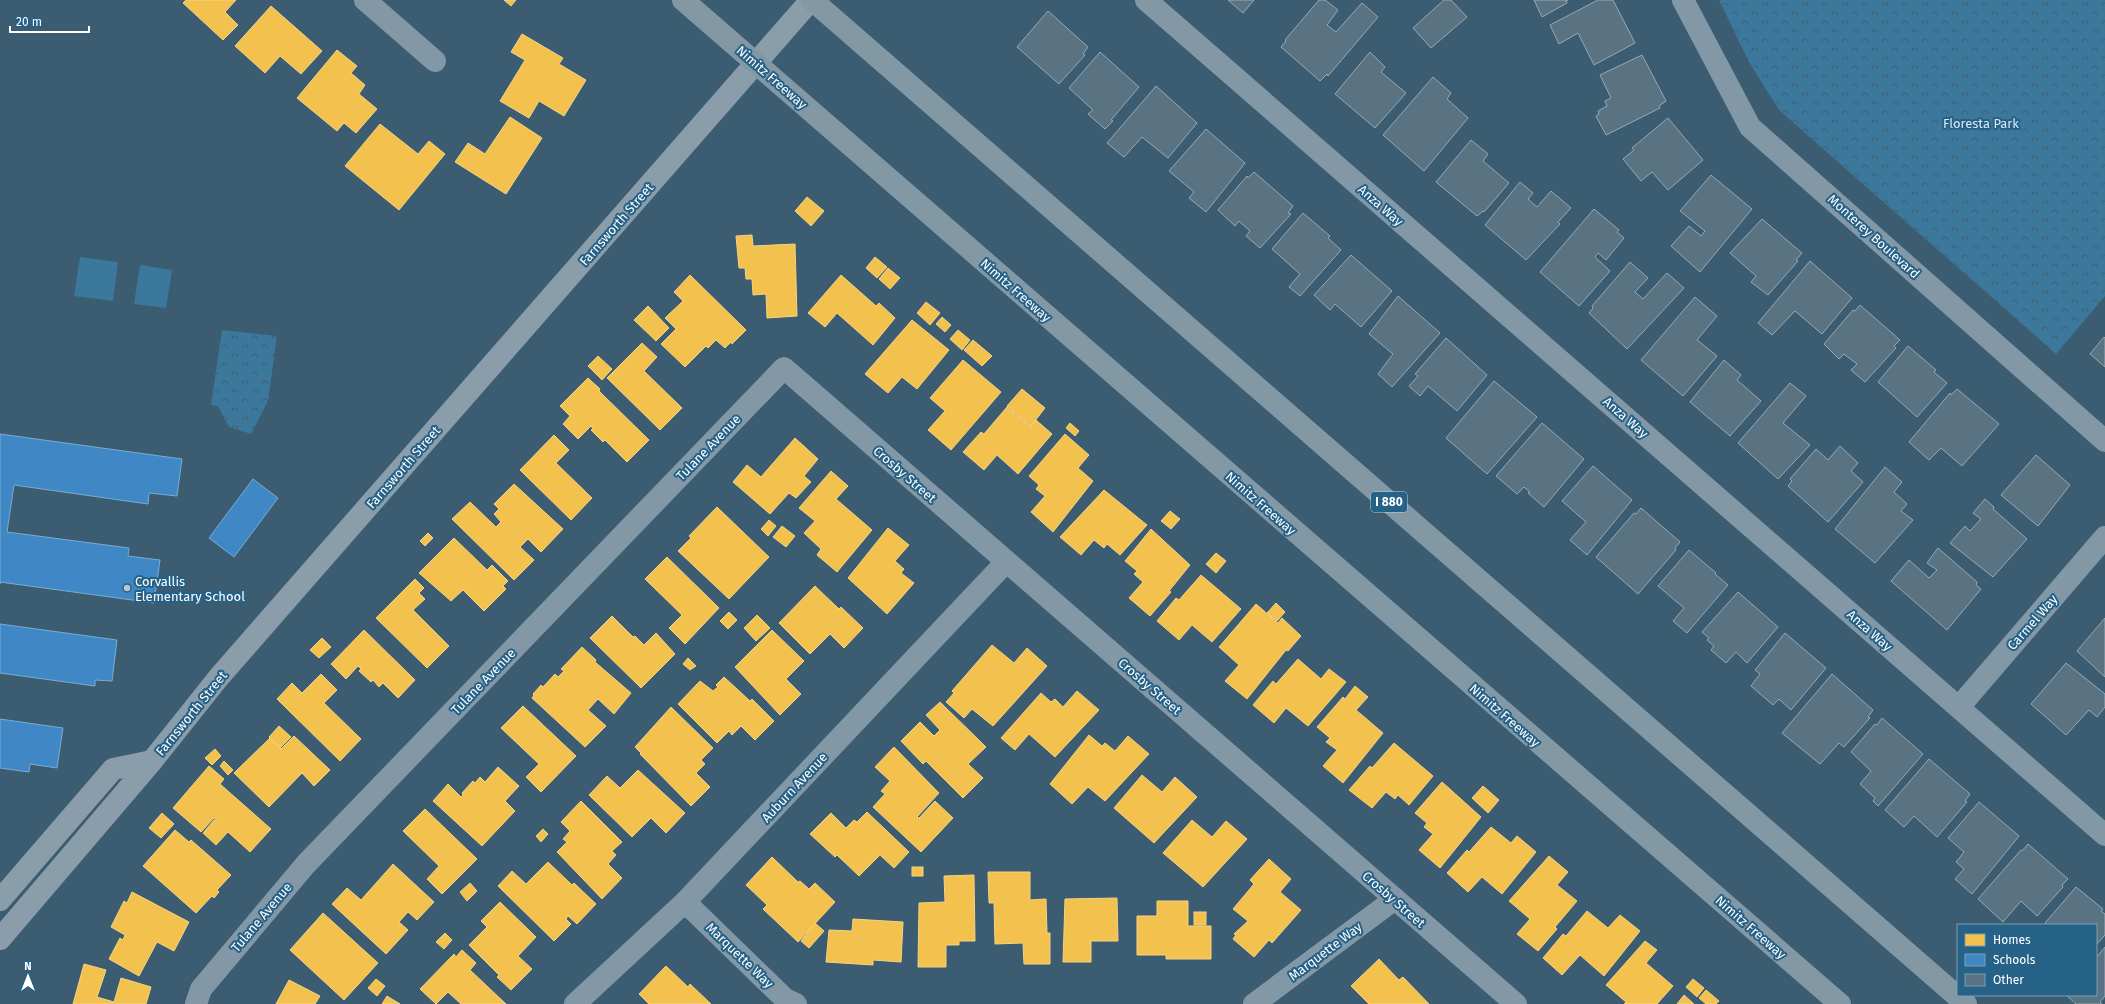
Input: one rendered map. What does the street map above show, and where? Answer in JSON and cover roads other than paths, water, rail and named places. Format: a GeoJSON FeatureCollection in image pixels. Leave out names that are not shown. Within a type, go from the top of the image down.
{"type":"FeatureCollection","features":[{"type":"Feature","properties":{"kind":"highway","name":"Nimitz Freeway"},"geometry":{"type":"LineString","coordinates":[[683,0],[1840,1004]]}},
{"type":"Feature","properties":{"kind":"highway","name":"I 880"},"geometry":{"type":"LineString","coordinates":[[811,0],[1966,1004]]}},
{"type":"Feature","properties":{"kind":"street"},"geometry":{"type":"LineString","coordinates":[[365,0],[435,61]]}},
{"type":"Feature","properties":{"kind":"street","name":"Farnsworth Street"},"geometry":{"type":"LineString","coordinates":[[0,939],[152,761],[219,677],[811,0]]}},
{"type":"Feature","properties":{"kind":"street","name":"Anza Way"},"geometry":{"type":"LineString","coordinates":[[1146,0],[2105,835]]}},
{"type":"Feature","properties":{"kind":"street","name":"Monterey Boulevard"},"geometry":{"type":"LineString","coordinates":[[1683,0],[1750,127],[2105,441]]}},
{"type":"Feature","properties":{"kind":"street","name":"Crosby Street"},"geometry":{"type":"LineString","coordinates":[[784,368],[1516,1004]]}},
{"type":"Feature","properties":{"kind":"street","name":"Tulane Avenue"},"geometry":{"type":"LineString","coordinates":[[196,1004],[201,989],[306,864],[784,368]]}},
{"type":"Feature","properties":{"kind":"street","name":"Carmel Way"},"geometry":{"type":"LineString","coordinates":[[1959,707],[2105,537]]}},
{"type":"Feature","properties":{"kind":"street","name":"Auburn Avenue"},"geometry":{"type":"LineString","coordinates":[[575,1004],[686,902],[1006,562]]}},
{"type":"Feature","properties":{"kind":"street"},"geometry":{"type":"LineString","coordinates":[[0,900],[113,769],[152,761]]}},
{"type":"Feature","properties":{"kind":"street","name":"Marquette Way"},"geometry":{"type":"LineString","coordinates":[[1254,1004],[1394,899]]}},
{"type":"Feature","properties":{"kind":"street","name":"Marquette Way"},"geometry":{"type":"LineString","coordinates":[[686,902],[785,999],[796,1004]]}},
{"type":"Feature","properties":{"kind":"place","name":"Corvallis Elementary School"},"geometry":{"type":"Point","coordinates":[127,588]}},
{"type":"Feature","properties":{"kind":"park label","name":"Floresta Park"},"geometry":{"type":"Point","coordinates":[1981,123]}}]}
